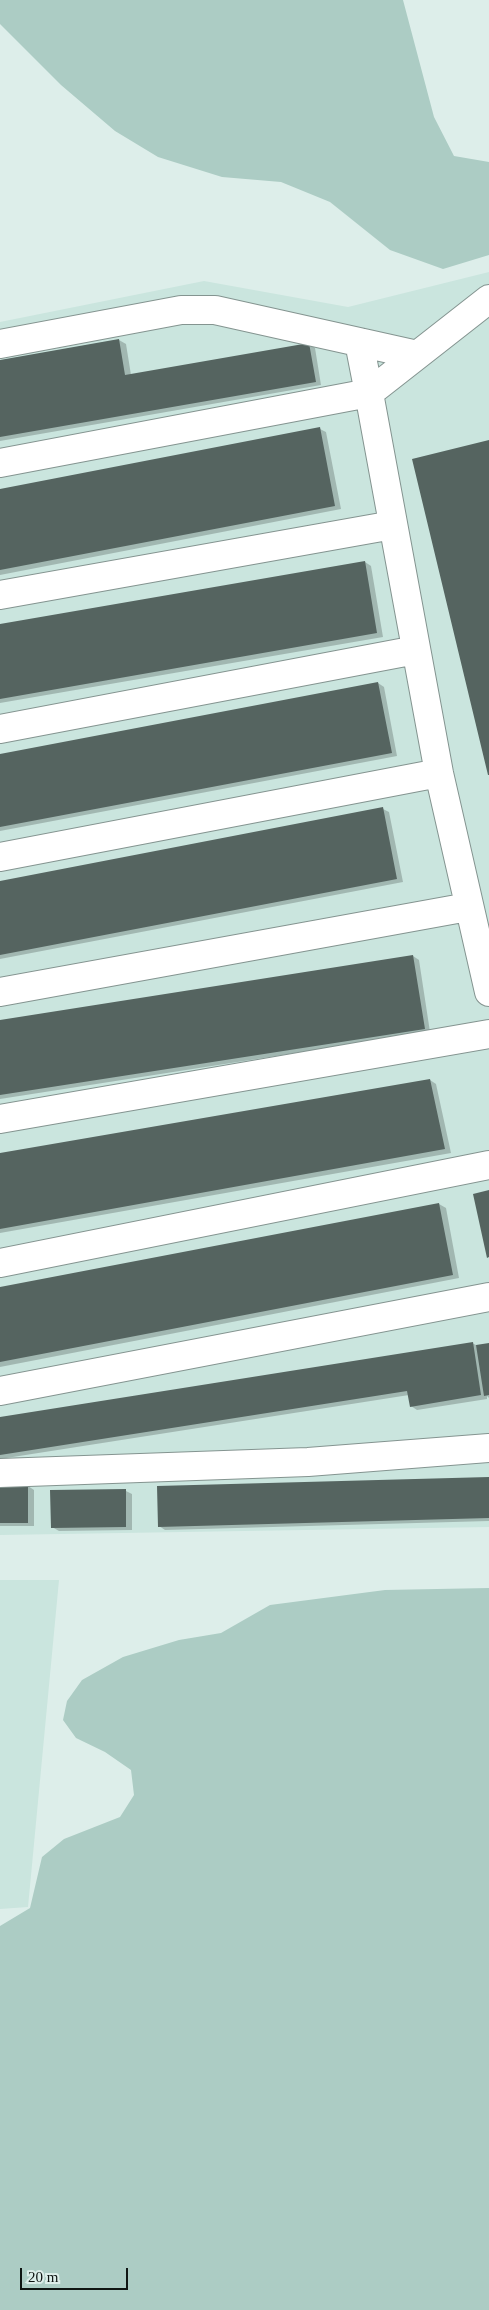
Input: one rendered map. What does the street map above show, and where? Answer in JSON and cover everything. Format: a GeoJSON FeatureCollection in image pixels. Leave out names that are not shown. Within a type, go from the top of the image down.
{"type":"FeatureCollection","features":[{"type":"Feature","properties":{"kind":"lane"},"geometry":{"type":"LineString","coordinates":[[0,463],[368,393],[489,299]]}},
{"type":"Feature","properties":{"kind":"lane"},"geometry":{"type":"LineString","coordinates":[[0,344],[181,310],[215,310],[417,355]]}},
{"type":"Feature","properties":{"kind":"lane"},"geometry":{"type":"LineString","coordinates":[[359,342],[439,773],[468,907],[489,992]]}},
{"type":"Feature","properties":{"kind":"lane"},"geometry":{"type":"LineString","coordinates":[[0,595],[393,525]]}},
{"type":"Feature","properties":{"kind":"lane"},"geometry":{"type":"LineString","coordinates":[[0,729],[416,650]]}},
{"type":"Feature","properties":{"kind":"lane"},"geometry":{"type":"LineString","coordinates":[[0,856],[439,773]]}},
{"type":"Feature","properties":{"kind":"lane"},"geometry":{"type":"LineString","coordinates":[[0,992],[468,907]]}},
{"type":"Feature","properties":{"kind":"lane"},"geometry":{"type":"LineString","coordinates":[[0,1119],[489,1034]]}},
{"type":"Feature","properties":{"kind":"lane"},"geometry":{"type":"LineString","coordinates":[[0,1263],[489,1165]]}},
{"type":"Feature","properties":{"kind":"lane"},"geometry":{"type":"LineString","coordinates":[[0,1391],[489,1297]]}},
{"type":"Feature","properties":{"kind":"lane"},"geometry":{"type":"LineString","coordinates":[[0,1473],[308,1462],[489,1448]]}},
{"type":"Feature","properties":{"kind":"shaded area"},"geometry":{"type":"Polygon","coordinates":[[[0,0],[403,0],[434,117],[454,156],[489,162],[489,255],[443,269],[390,250],[330,202],[281,182],[222,177],[158,157],[115,131],[61,85],[0,24],[0,0]]]}},
{"type":"Feature","properties":{"kind":"shaded area"},"geometry":{"type":"Polygon","coordinates":[[[489,272],[489,1527],[0,1535],[0,322],[204,281],[348,307],[489,272]]]}},
{"type":"Feature","properties":{"kind":"shaded area"},"geometry":{"type":"Polygon","coordinates":[[[0,1580],[59,1580],[28,1907],[0,1909],[0,1580]]]}},
{"type":"Feature","properties":{"kind":"shaded area"},"geometry":{"type":"Polygon","coordinates":[[[489,1588],[489,2310],[0,2310],[0,1926],[30,1908],[42,1857],[64,1839],[120,1817],[134,1795],[131,1770],[105,1752],[76,1738],[63,1720],[67,1701],[82,1680],[123,1657],[179,1640],[221,1633],[270,1605],[385,1590],[489,1588]]]}},
{"type":"Feature","properties":{"kind":"building"},"geometry":{"type":"Polygon","coordinates":[[[119,339],[125,375],[309,343],[316,382],[0,437],[0,360],[119,339]]]}},
{"type":"Feature","properties":{"kind":"building"},"geometry":{"type":"Polygon","coordinates":[[[320,427],[335,506],[0,570],[0,489],[320,427]]]}},
{"type":"Feature","properties":{"kind":"building"},"geometry":{"type":"Polygon","coordinates":[[[489,440],[489,775],[488,775],[412,459],[489,440]]]}},
{"type":"Feature","properties":{"kind":"building"},"geometry":{"type":"Polygon","coordinates":[[[365,561],[377,633],[0,699],[0,624],[365,561]]]}},
{"type":"Feature","properties":{"kind":"building"},"geometry":{"type":"Polygon","coordinates":[[[378,682],[392,753],[0,827],[0,754],[378,682]]]}},
{"type":"Feature","properties":{"kind":"building"},"geometry":{"type":"Polygon","coordinates":[[[383,807],[397,879],[0,955],[0,881],[383,807]]]}},
{"type":"Feature","properties":{"kind":"building"},"geometry":{"type":"Polygon","coordinates":[[[413,955],[425,1029],[0,1095],[0,1020],[413,955]]]}},
{"type":"Feature","properties":{"kind":"building"},"geometry":{"type":"Polygon","coordinates":[[[430,1079],[445,1149],[0,1229],[0,1153],[430,1079]]]}},
{"type":"Feature","properties":{"kind":"building"},"geometry":{"type":"Polygon","coordinates":[[[489,1190],[489,1257],[487,1258],[473,1194],[489,1190]]]}},
{"type":"Feature","properties":{"kind":"building"},"geometry":{"type":"Polygon","coordinates":[[[439,1203],[453,1275],[0,1362],[0,1287],[439,1203]]]}},
{"type":"Feature","properties":{"kind":"building"},"geometry":{"type":"Polygon","coordinates":[[[473,1342],[481,1395],[410,1407],[407,1391],[0,1455],[0,1417],[473,1342]]]}},
{"type":"Feature","properties":{"kind":"building"},"geometry":{"type":"Polygon","coordinates":[[[489,1343],[489,1395],[484,1396],[476,1345],[489,1343]]]}},
{"type":"Feature","properties":{"kind":"building"},"geometry":{"type":"Polygon","coordinates":[[[489,1477],[489,1518],[158,1527],[157,1486],[489,1477]]]}},
{"type":"Feature","properties":{"kind":"building"},"geometry":{"type":"Polygon","coordinates":[[[0,1485],[28,1485],[28,1523],[0,1523],[0,1485]]]}},
{"type":"Feature","properties":{"kind":"building"},"geometry":{"type":"Polygon","coordinates":[[[126,1489],[126,1527],[51,1528],[50,1490],[126,1489]]]}}]}
